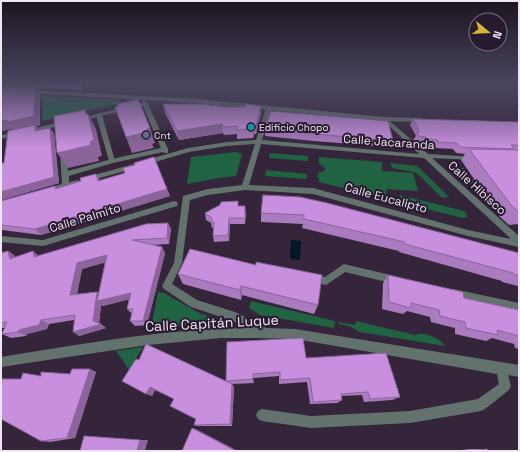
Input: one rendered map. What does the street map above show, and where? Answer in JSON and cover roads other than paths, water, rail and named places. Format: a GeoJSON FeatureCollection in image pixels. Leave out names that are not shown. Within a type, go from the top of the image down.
{"type":"FeatureCollection","features":[{"type":"Feature","properties":{"kind":"street"},"geometry":{"type":"LineString","coordinates":[[1,138],[59,128],[99,115],[140,105]]}},
{"type":"Feature","properties":{"kind":"street"},"geometry":{"type":"LineString","coordinates":[[145,105],[168,156]]}},
{"type":"Feature","properties":{"kind":"street"},"geometry":{"type":"LineString","coordinates":[[232,105],[385,119],[425,120]]}},
{"type":"Feature","properties":{"kind":"street"},"geometry":{"type":"LineString","coordinates":[[245,187],[260,142],[269,108]]}},
{"type":"Feature","properties":{"kind":"street"},"geometry":{"type":"LineString","coordinates":[[99,115],[112,161]]}},
{"type":"Feature","properties":{"kind":"street","name":"Calle Hibisco"},"geometry":{"type":"LineString","coordinates":[[385,119],[519,242]]}},
{"type":"Feature","properties":{"kind":"street","name":"Calle Jacaranda"},"geometry":{"type":"LineString","coordinates":[[37,194],[188,150],[227,144],[260,142],[424,156],[481,158]]}},
{"type":"Feature","properties":{"kind":"street"},"geometry":{"type":"LineString","coordinates":[[62,146],[66,186]]}},
{"type":"Feature","properties":{"kind":"street"},"geometry":{"type":"LineString","coordinates":[[66,174],[112,161],[165,149]]}},
{"type":"Feature","properties":{"kind":"street","name":"Calle Eucalipto"},"geometry":{"type":"LineString","coordinates":[[264,332],[235,317],[194,304],[167,286],[178,263],[186,198],[208,192],[245,187],[313,192],[468,233],[519,242]]}},
{"type":"Feature","properties":{"kind":"street","name":"Calle Palmito"},"geometry":{"type":"LineString","coordinates":[[1,239],[43,243],[174,204]]}},
{"type":"Feature","properties":{"kind":"street"},"geometry":{"type":"LineString","coordinates":[[303,276],[326,281],[344,268],[405,282]]}},
{"type":"Feature","properties":{"kind":"street"},"geometry":{"type":"LineString","coordinates":[[443,290],[519,308]]}},
{"type":"Feature","properties":{"kind":"street","name":"Calle Capitán Luque"},"geometry":{"type":"LineString","coordinates":[[1,362],[149,339],[264,332],[295,334],[348,342],[501,370],[519,371]]}},
{"type":"Feature","properties":{"kind":"street"},"geometry":{"type":"LineString","coordinates":[[262,415],[311,422],[410,417],[481,405],[505,386],[501,370]]}},
{"type":"Feature","properties":{"kind":"water"},"geometry":{"type":"Polygon","coordinates":[[[291,240],[301,241],[300,260],[291,259],[290,257],[291,240]]]}},
{"type":"Feature","properties":{"kind":"place","name":"Edificio Chopo"},"geometry":{"type":"Point","coordinates":[251,127]}},
{"type":"Feature","properties":{"kind":"place","name":"Cnt"},"geometry":{"type":"Point","coordinates":[146,135]}}]}
